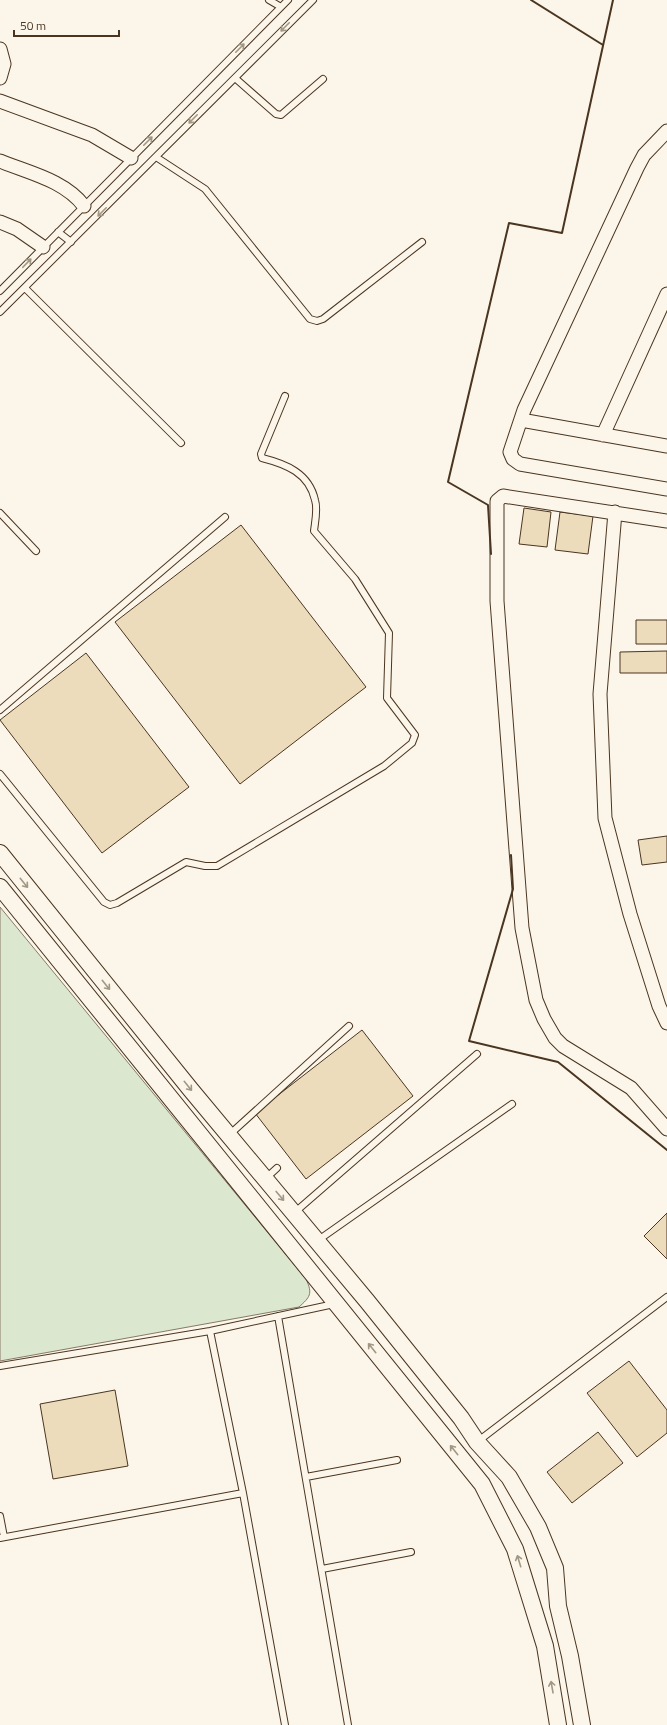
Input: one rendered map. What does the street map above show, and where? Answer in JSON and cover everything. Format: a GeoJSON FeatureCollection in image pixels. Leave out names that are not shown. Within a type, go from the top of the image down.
{"type":"FeatureCollection","features":[{"type":"Feature","properties":{"kind":"street"},"geometry":{"type":"LineString","coordinates":[[0,49],[4,64],[0,78]]}},
{"type":"Feature","properties":{"kind":"street"},"geometry":{"type":"LineString","coordinates":[[0,101],[92,135],[131,158]]}},
{"type":"Feature","properties":{"kind":"street"},"geometry":{"type":"LineString","coordinates":[[667,131],[644,155],[637,168],[521,420],[510,452],[513,459],[520,464],[667,489]]}},
{"type":"Feature","properties":{"kind":"street"},"geometry":{"type":"LineString","coordinates":[[0,161],[61,185],[76,196],[84,206]]}},
{"type":"Feature","properties":{"kind":"street"},"geometry":{"type":"LineString","coordinates":[[0,222],[17,229],[43,247]]}},
{"type":"Feature","properties":{"kind":"street"},"geometry":{"type":"LineString","coordinates":[[603,435],[667,294]]}},
{"type":"Feature","properties":{"kind":"street"},"geometry":{"type":"LineString","coordinates":[[521,420],[667,446]]}},
{"type":"Feature","properties":{"kind":"street"},"geometry":{"type":"LineString","coordinates":[[667,521],[503,496],[497,501],[497,600],[522,928],[536,1000],[554,1038],[563,1046],[631,1088],[667,1128]]}},
{"type":"Feature","properties":{"kind":"street"},"geometry":{"type":"LineString","coordinates":[[615,512],[600,694],[605,818],[630,914],[659,1006],[667,1023]]}},
{"type":"Feature","properties":{"kind":"street"},"geometry":{"type":"LineString","coordinates":[[0,853],[148,1037],[456,1412],[477,1442],[509,1477],[538,1527],[555,1568],[558,1606],[570,1656],[582,1725]]}},
{"type":"Feature","properties":{"kind":"street"},"geometry":{"type":"LineString","coordinates":[[0,887],[482,1484],[515,1549],[544,1646],[558,1725]]}},
{"type":"Feature","properties":{"kind":"street"},"geometry":{"type":"LineString","coordinates":[[132,1051],[148,1037]]}},
{"type":"Feature","properties":{"kind":"lane"},"geometry":{"type":"LineString","coordinates":[[269,0],[281,7]]}},
{"type":"Feature","properties":{"kind":"lane"},"geometry":{"type":"LineString","coordinates":[[0,291],[288,0]]}},
{"type":"Feature","properties":{"kind":"lane"},"geometry":{"type":"LineString","coordinates":[[0,312],[313,0]]}},
{"type":"Feature","properties":{"kind":"lane"},"geometry":{"type":"LineString","coordinates":[[235,78],[276,114],[281,115],[323,79]]}},
{"type":"Feature","properties":{"kind":"lane"},"geometry":{"type":"LineString","coordinates":[[156,157],[205,189],[310,319],[317,321],[323,320],[422,242]]}},
{"type":"Feature","properties":{"kind":"lane"},"geometry":{"type":"LineString","coordinates":[[58,232],[71,242]]}},
{"type":"Feature","properties":{"kind":"lane"},"geometry":{"type":"LineString","coordinates":[[25,288],[181,444]]}},
{"type":"Feature","properties":{"kind":"lane"},"geometry":{"type":"LineString","coordinates":[[0,774],[104,902],[110,905],[117,903],[186,862],[205,866],[217,866],[384,766],[412,743],[415,735],[387,698],[389,633],[355,579],[314,531],[316,500],[306,480],[296,470],[262,458],[261,454],[285,396]]}},
{"type":"Feature","properties":{"kind":"lane"},"geometry":{"type":"LineString","coordinates":[[0,512],[36,551]]}},
{"type":"Feature","properties":{"kind":"lane"},"geometry":{"type":"LineString","coordinates":[[0,710],[225,517]]}},
{"type":"Feature","properties":{"kind":"lane"},"geometry":{"type":"LineString","coordinates":[[229,1135],[349,1026]]}},
{"type":"Feature","properties":{"kind":"lane"},"geometry":{"type":"LineString","coordinates":[[294,1213],[477,1054]]}},
{"type":"Feature","properties":{"kind":"lane"},"geometry":{"type":"LineString","coordinates":[[317,1241],[512,1104]]}},
{"type":"Feature","properties":{"kind":"lane"},"geometry":{"type":"LineString","coordinates":[[265,1179],[277,1168]]}},
{"type":"Feature","properties":{"kind":"lane"},"geometry":{"type":"LineString","coordinates":[[477,1442],[667,1298]]}},
{"type":"Feature","properties":{"kind":"lane"},"geometry":{"type":"LineString","coordinates":[[0,1366],[210,1331],[336,1303]]}},
{"type":"Feature","properties":{"kind":"lane"},"geometry":{"type":"LineString","coordinates":[[278,1316],[348,1725]]}},
{"type":"Feature","properties":{"kind":"lane"},"geometry":{"type":"LineString","coordinates":[[210,1331],[243,1493],[286,1725]]}},
{"type":"Feature","properties":{"kind":"lane"},"geometry":{"type":"LineString","coordinates":[[306,1477],[397,1460]]}},
{"type":"Feature","properties":{"kind":"lane"},"geometry":{"type":"LineString","coordinates":[[0,1516],[2,1537],[243,1493]]}},
{"type":"Feature","properties":{"kind":"lane"},"geometry":{"type":"LineString","coordinates":[[322,1569],[410,1552]]}},
{"type":"Feature","properties":{"kind":"green space"},"geometry":{"type":"Polygon","coordinates":[[[0,907],[306,1279],[310,1292],[306,1301],[299,1307],[0,1361],[0,907]]]}},
{"type":"Feature","properties":{"kind":"building"},"geometry":{"type":"Polygon","coordinates":[[[524,508],[551,512],[547,547],[519,544],[524,508]]]}},
{"type":"Feature","properties":{"kind":"building"},"geometry":{"type":"Polygon","coordinates":[[[560,512],[593,516],[588,554],[555,550],[560,512]]]}},
{"type":"Feature","properties":{"kind":"building"},"geometry":{"type":"Polygon","coordinates":[[[241,525],[366,687],[240,784],[115,622],[241,525]]]}},
{"type":"Feature","properties":{"kind":"building"},"geometry":{"type":"Polygon","coordinates":[[[636,620],[667,620],[667,644],[636,644],[636,620]]]}},
{"type":"Feature","properties":{"kind":"building"},"geometry":{"type":"Polygon","coordinates":[[[667,651],[667,673],[620,673],[620,652],[667,651]]]}},
{"type":"Feature","properties":{"kind":"building"},"geometry":{"type":"Polygon","coordinates":[[[86,653],[189,787],[102,853],[0,720],[86,653]]]}},
{"type":"Feature","properties":{"kind":"building"},"geometry":{"type":"Polygon","coordinates":[[[667,836],[667,862],[642,865],[638,840],[667,836]]]}},
{"type":"Feature","properties":{"kind":"building"},"geometry":{"type":"Polygon","coordinates":[[[362,1030],[413,1096],[306,1179],[255,1113],[362,1030]]]}},
{"type":"Feature","properties":{"kind":"building"},"geometry":{"type":"Polygon","coordinates":[[[667,1213],[667,1259],[644,1236],[667,1213]]]}},
{"type":"Feature","properties":{"kind":"building"},"geometry":{"type":"Polygon","coordinates":[[[629,1361],[667,1410],[667,1433],[637,1457],[587,1393],[629,1361]]]}},
{"type":"Feature","properties":{"kind":"building"},"geometry":{"type":"Polygon","coordinates":[[[115,1390],[128,1466],[53,1479],[40,1404],[115,1390]]]}},
{"type":"Feature","properties":{"kind":"building"},"geometry":{"type":"Polygon","coordinates":[[[598,1432],[623,1463],[572,1503],[547,1472],[598,1432]]]}},
{"type":"Feature","properties":{"kind":"wall"},"geometry":{"type":"LineString","coordinates":[[531,0],[603,45]]}},
{"type":"Feature","properties":{"kind":"wall"},"geometry":{"type":"LineString","coordinates":[[491,554],[488,505],[448,482],[509,223],[562,233],[613,0]]}},
{"type":"Feature","properties":{"kind":"wall"},"geometry":{"type":"LineString","coordinates":[[511,855],[513,889],[469,1041],[558,1062],[667,1150]]}}]}
